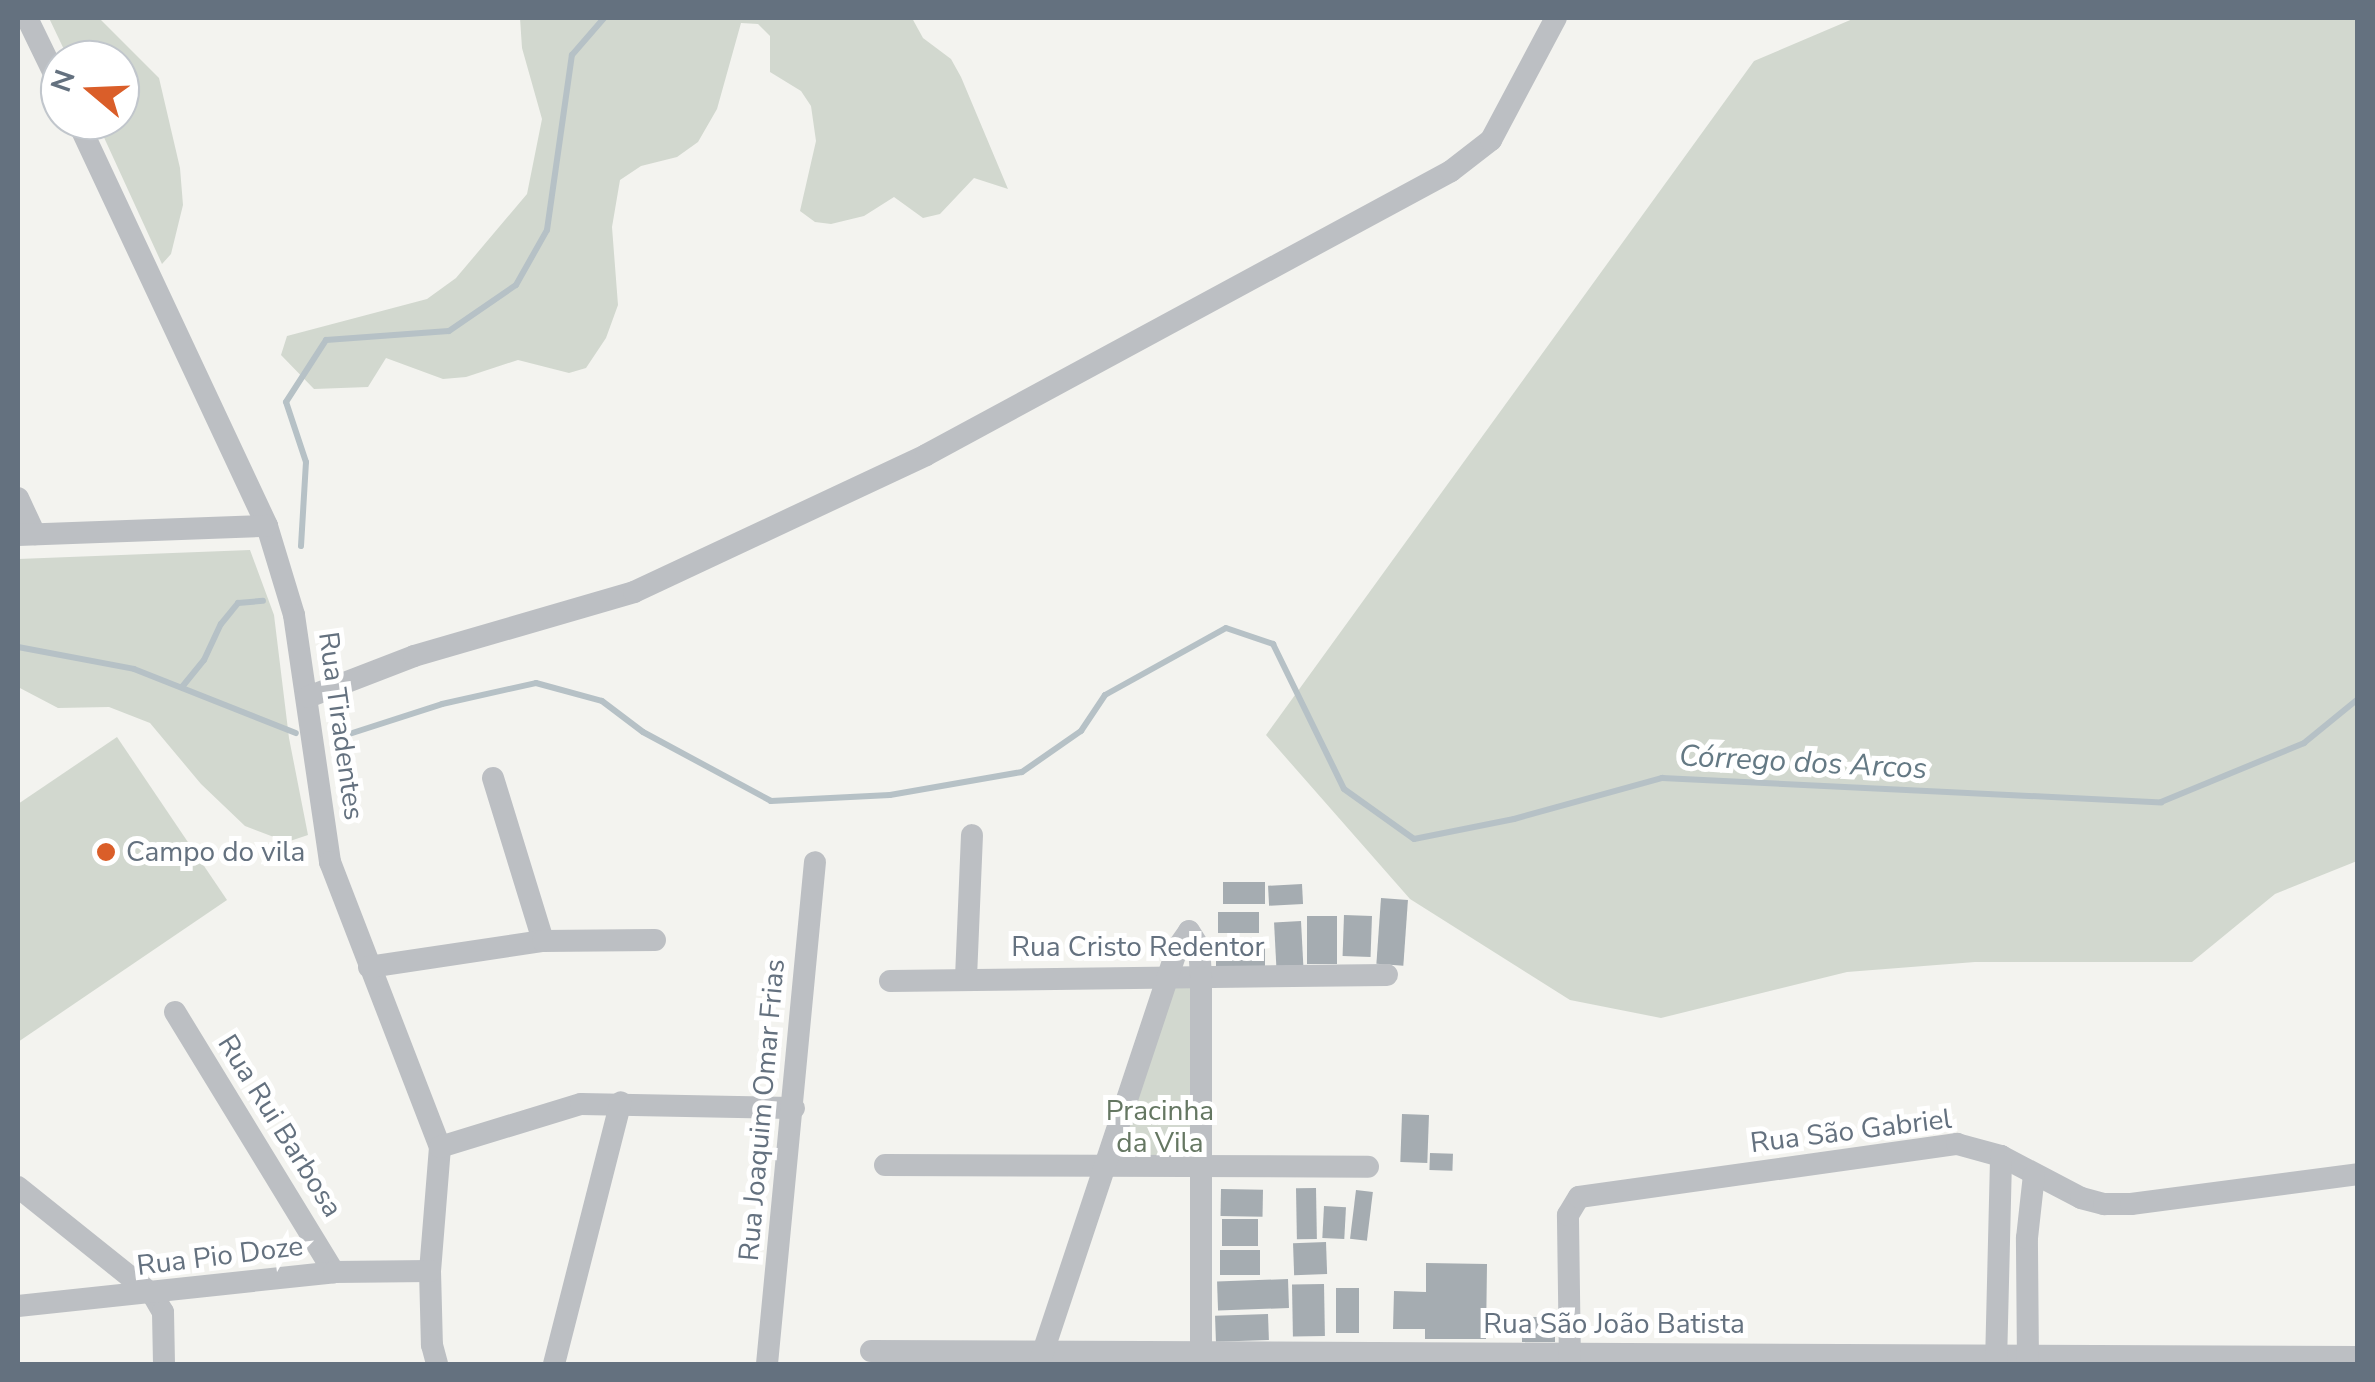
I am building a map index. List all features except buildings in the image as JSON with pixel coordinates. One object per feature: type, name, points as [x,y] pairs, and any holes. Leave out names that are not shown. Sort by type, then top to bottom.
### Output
[{"type":"street","points":[[26,18],[40,46]]},
{"type":"street","points":[[308,698],[414,656],[634,592],[926,456],[1451,171],[1491,140],[1556,18]]},
{"type":"street","name":"Rua Tiradentes","points":[[86,140],[267,526],[294,615],[330,862],[440,1147],[430,1271],[432,1345],[437,1364]]},
{"type":"street","points":[[18,498],[26,535],[267,526]]},
{"type":"street","points":[[493,778],[544,941]]},
{"type":"street","points":[[966,978],[972,834]]},
{"type":"street","name":"Rua Joaquim Omar Frias","points":[[768,1364],[815,862]]},
{"type":"street","points":[[1041,1359],[1182,936],[1189,930],[1200,947],[1201,978],[1202,1360]]},
{"type":"street","points":[[368,967],[544,941],[655,940]]},
{"type":"street","name":"Rua Cristo Redentor","points":[[890,981],[1387,974]]},
{"type":"street","name":"Rua Rui Barbosa","points":[[175,1012],[334,1272]]},
{"type":"street","points":[[554,1364],[622,1102]]},
{"type":"street","points":[[440,1147],[580,1104],[794,1108]]},
{"type":"street","name":"Rua São Gabriel","points":[[1570,1359],[1568,1215],[1579,1197],[1958,1144],[2001,1156],[2081,1198],[2130,1204],[2358,1174]]},
{"type":"street","points":[[1996,1359],[2001,1156]]},
{"type":"street","points":[[885,1165],[1106,1169],[1200,1165],[1368,1167]]},
{"type":"street","points":[[2028,1359],[2027,1238],[2034,1174]]},
{"type":"street","points":[[18,1187],[152,1295],[164,1312],[164,1364]]},
{"type":"street","name":"Rua Pio Doze","points":[[18,1306],[152,1295],[334,1272],[430,1271]]},
{"type":"street","name":"Rua São João Batista","points":[[872,1351],[1041,1359],[1202,1360],[2358,1357]]},
{"type":"green space","points":[[49,18],[99,18],[121,40],[59,40]]},
{"type":"green space","points":[[520,18],[912,18],[923,38],[951,59],[1008,189],[974,178],[940,214],[923,218],[894,197],[864,216],[831,224],[815,222],[800,211],[816,141],[811,106],[801,91],[770,72],[770,36],[758,24],[741,23],[717,109],[698,142],[677,157],[641,166],[620,180],[612,227],[618,305],[606,338],[586,368],[569,373],[518,360],[466,377],[443,379],[386,358],[368,387],[314,389],[281,355],[287,336],[427,299],[456,278],[527,194],[542,119],[522,48]]},
{"type":"green space","points":[[1855,18],[2357,18],[2357,861],[2275,894],[2192,962],[1975,962],[1847,972],[1661,1018],[1570,1000],[1410,899],[1266,735],[1754,61]]},
{"type":"green space","points":[[140,59],[159,78],[180,168],[183,205],[171,254],[162,264],[105,140],[140,140]]},
{"type":"green space","points":[[250,550],[274,615],[289,738],[308,835],[287,842],[245,826],[201,784],[150,723],[109,707],[58,708],[18,687],[18,559]]},
{"type":"green space","name":"Campo do vila","points":[[117,737],[227,900],[18,1042],[18,804]]},
{"type":"green space","name":"Pracinha da Vila","points":[[1173,984],[1194,987],[1192,1158],[1118,1157]]},
{"type":"waterway","points":[[301,546],[306,462],[286,402],[326,340],[449,331],[516,285],[547,230],[572,55],[604,18]]},
{"type":"waterway","points":[[182,687],[204,660],[221,624],[238,603],[263,601]]},
{"type":"waterway","name":"Córrego dos Arcos","points":[[343,736],[442,704],[536,683],[602,701],[643,732],[771,801],[890,795],[1022,772],[1081,731],[1105,695],[1226,628],[1273,644],[1344,789],[1414,839],[1514,819],[1662,778],[2161,802],[2304,743],[2358,699]]},
{"type":"waterway","name":"Córrego dos Arcos","points":[[18,647],[134,669],[296,733]]},
{"type":"place","name":"Campo do vila","points":[[106,852]]}]
